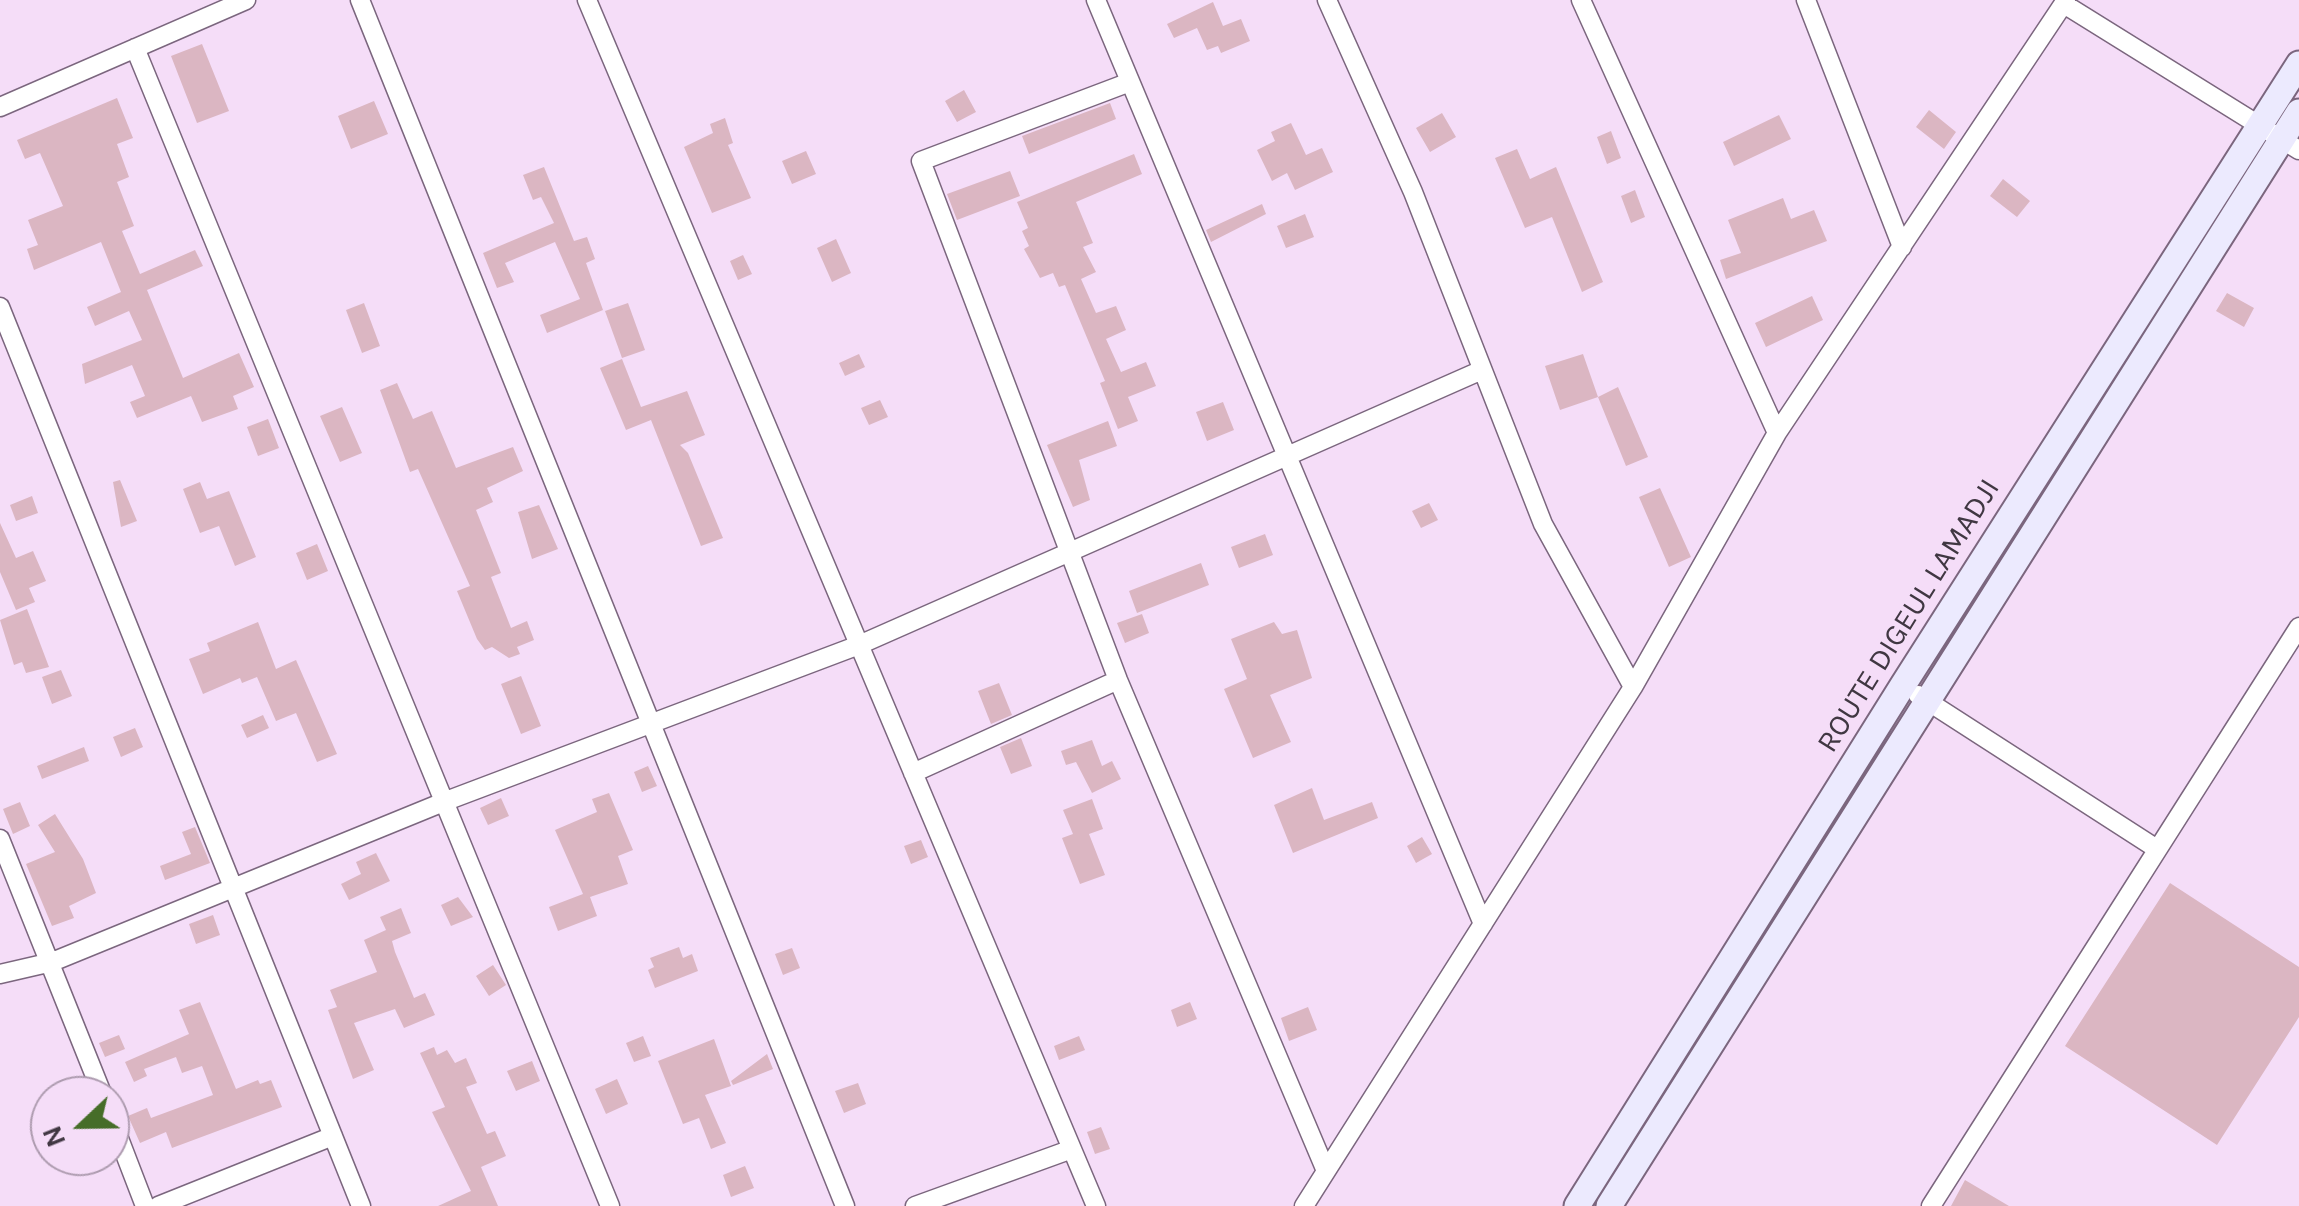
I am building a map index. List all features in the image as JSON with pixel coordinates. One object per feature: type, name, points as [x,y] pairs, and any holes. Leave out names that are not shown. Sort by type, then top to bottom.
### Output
[{"type":"main road","name":"ROUTE DIGEUL LAMADJI","points":[[1609,1206],[2281,138],[2299,64]]},
{"type":"main road","name":"ROUTE DIGEUL LAMADJI","points":[[1577,1206],[1902,685],[2299,112]]},
{"type":"street","points":[[0,106],[246,0]]},
{"type":"street","points":[[360,0],[844,1206]]},
{"type":"street","points":[[587,0],[1096,1206]]},
{"type":"street","points":[[1096,0],[1483,924]]},
{"type":"street","points":[[1327,0],[1413,192],[1543,524],[1633,687]]},
{"type":"street","points":[[1581,0],[1778,433]]},
{"type":"street","points":[[1806,0],[1902,247]]},
{"type":"street","points":[[1304,1206],[1633,687],[1778,433],[2065,2],[2281,138]]},
{"type":"street","points":[[134,48],[610,1206]]},
{"type":"street","points":[[1130,82],[920,161],[1118,680],[1326,1171]]},
{"type":"street","points":[[0,307],[361,1206]]},
{"type":"street","points":[[0,974],[52,962],[446,802],[652,727],[859,645],[1482,370]]},
{"type":"street","points":[[1932,1206],[2299,627]]},
{"type":"street","points":[[913,773],[1118,680]]},
{"type":"street","points":[[1902,685],[2157,849]]},
{"type":"street","points":[[0,839],[95,1076]]},
{"type":"street","points":[[158,1206],[332,1136]]},
{"type":"street","points":[[914,1206],[1072,1149]]},
{"type":"street","points":[[130,1167],[145,1206]]},
{"type":"building","points":[[1213,2],[1223,26],[1241,19],[1250,41],[1221,53],[1218,46],[1207,50],[1197,28],[1174,38],[1167,24]]},
{"type":"building","points":[[202,44],[229,111],[197,123],[171,56]]},
{"type":"building","points":[[964,90],[976,112],[957,122],[945,101]]},
{"type":"building","points":[[117,98],[133,138],[117,144],[129,177],[117,182],[134,226],[122,231],[140,274],[195,250],[203,266],[147,290],[183,378],[239,353],[254,387],[233,396],[238,409],[202,422],[191,396],[137,418],[130,402],[145,396],[132,365],[85,384],[82,364],[142,340],[129,311],[95,326],[87,307],[121,292],[101,242],[34,270],[27,249],[38,245],[28,220],[63,206],[40,153],[25,159],[17,140]]},
{"type":"building","points":[[374,101],[388,134],[351,149],[338,116]]},
{"type":"building","points":[[1110,103],[1116,119],[1029,154],[1022,136]]},
{"type":"building","points":[[1929,110],[1956,132],[1944,149],[1916,127]]},
{"type":"building","points":[[1442,113],[1456,137],[1430,152],[1416,128]]},
{"type":"building","points":[[1779,115],[1791,139],[1734,166],[1723,142]]},
{"type":"building","points":[[725,118],[733,143],[728,145],[751,198],[712,213],[684,147],[713,133],[710,124]]},
{"type":"building","points":[[1291,123],[1306,155],[1322,148],[1333,172],[1295,190],[1287,173],[1272,181],[1257,150],[1275,141],[1271,132]]},
{"type":"building","points":[[1611,131],[1621,158],[1607,164],[1597,137]]},
{"type":"building","points":[[1517,149],[1530,179],[1556,167],[1603,282],[1582,292],[1552,217],[1525,228],[1495,158]]},
{"type":"building","points":[[806,151],[816,174],[792,184],[782,161]]},
{"type":"building","points":[[1134,154],[1142,174],[1076,202],[1093,243],[1083,247],[1096,272],[1081,279],[1096,313],[1116,306],[1126,330],[1106,339],[1121,372],[1146,362],[1156,386],[1128,397],[1138,421],[1118,429],[1100,383],[1105,381],[1065,285],[1059,287],[1053,273],[1040,278],[1024,249],[1029,246],[1022,231],[1028,228],[1017,202]]},
{"type":"building","points":[[544,167],[574,241],[587,237],[595,259],[586,263],[603,310],[547,333],[540,315],[580,299],[555,242],[505,263],[514,282],[497,288],[483,253],[554,223],[541,197],[533,200],[523,175]]},
{"type":"building","points":[[1010,171],[1020,196],[957,220],[947,194]]},
{"type":"building","points":[[2003,179],[2030,201],[2017,217],[1990,196]]},
{"type":"building","points":[[1635,190],[1645,217],[1631,223],[1621,196]]},
{"type":"building","points":[[1783,198],[1791,219],[1814,210],[1827,241],[1726,279],[1720,260],[1741,253],[1728,220]]},
{"type":"building","points":[[1262,204],[1266,214],[1211,242],[1206,230]]},
{"type":"building","points":[[1305,214],[1314,237],[1286,248],[1277,226]]},
{"type":"building","points":[[836,239],[851,273],[832,282],[817,248]]},
{"type":"building","points":[[743,255],[752,274],[738,280],[730,261]]},
{"type":"building","points":[[2227,293],[2254,308],[2244,327],[2216,311]]},
{"type":"building","points":[[1812,296],[1823,320],[1766,347],[1755,323]]},
{"type":"building","points":[[364,303],[380,346],[362,353],[346,310]]},
{"type":"building","points":[[628,303],[645,350],[622,358],[605,311]]},
{"type":"building","points":[[859,354],[865,367],[845,376],[839,363]]},
{"type":"building","points":[[1583,354],[1598,397],[1560,410],[1545,366]]},
{"type":"building","points":[[622,359],[641,407],[687,391],[705,435],[680,445],[688,453],[723,538],[701,546],[651,420],[626,430],[600,368]]},
{"type":"building","points":[[397,383],[413,419],[432,411],[456,468],[513,447],[523,471],[487,488],[493,502],[476,510],[501,573],[491,577],[511,628],[527,621],[534,640],[517,647],[520,654],[509,658],[492,647],[485,650],[477,639],[457,591],[470,586],[418,469],[410,472],[380,390]]},
{"type":"building","points":[[1618,387],[1648,457],[1626,466],[1598,397]]},
{"type":"building","points":[[880,400],[888,417],[869,425],[861,408]]},
{"type":"building","points":[[1223,402],[1234,430],[1207,441],[1196,412]]},
{"type":"building","points":[[342,407],[362,453],[340,462],[320,416]]},
{"type":"building","points":[[268,419],[279,448],[258,456],[247,427]]},
{"type":"building","points":[[1108,421],[1117,446],[1079,460],[1090,500],[1073,507],[1047,445]]},
{"type":"building","points":[[120,480],[137,521],[121,527],[113,482]]},
{"type":"building","points":[[200,482],[207,499],[229,491],[256,557],[235,566],[219,526],[200,533],[183,489]]},
{"type":"building","points":[[1660,488],[1691,557],[1669,567],[1639,497]]},
{"type":"building","points":[[32,496],[38,513],[16,521],[10,505]]},
{"type":"building","points":[[1429,503],[1438,520],[1421,528],[1412,511]]},
{"type":"building","points":[[539,505],[558,549],[532,559],[518,512]]},
{"type":"building","points":[[0,523],[16,558],[33,551],[46,581],[29,588],[35,602],[16,610],[0,572]]},
{"type":"building","points":[[1265,534],[1273,555],[1239,568],[1231,547]]},
{"type":"building","points":[[317,544],[328,571],[307,580],[296,553]]},
{"type":"building","points":[[1201,563],[1209,585],[1137,613],[1129,591]]},
{"type":"building","points":[[27,609],[49,667],[26,673],[22,662],[14,665],[0,620]]},
{"type":"building","points":[[1142,614],[1149,633],[1125,643],[1117,623]]},
{"type":"building","points":[[258,622],[276,669],[296,660],[337,754],[317,762],[296,713],[276,721],[257,677],[242,683],[240,678],[203,694],[189,659],[210,651],[207,643]]},
{"type":"building","points":[[1274,622],[1282,634],[1297,630],[1312,678],[1270,695],[1291,742],[1253,758],[1224,689],[1247,679],[1231,639]]},
{"type":"building","points":[[61,670],[72,696],[52,704],[42,677]]},
{"type":"building","points":[[521,676],[541,726],[521,734],[501,684]]},
{"type":"building","points":[[999,683],[1012,715],[991,724],[978,691]]},
{"type":"building","points":[[263,715],[269,728],[247,738],[241,725]]},
{"type":"building","points":[[135,728],[143,747],[121,757],[113,737]]},
{"type":"building","points":[[1021,738],[1032,766],[1011,774],[1000,747]]},
{"type":"building","points":[[1092,740],[1102,766],[1112,761],[1121,779],[1092,793],[1076,762],[1066,765],[1061,751]]},
{"type":"building","points":[[84,747],[89,761],[42,779],[37,766]]},
{"type":"building","points":[[648,766],[657,786],[642,792],[634,772]]},
{"type":"building","points":[[1312,788],[1324,820],[1372,802],[1378,818],[1293,853],[1274,805]]},
{"type":"building","points":[[609,793],[633,850],[618,856],[628,884],[590,897],[597,916],[558,931],[549,907],[583,894],[555,830],[597,812],[592,799]]},
{"type":"building","points":[[501,798],[509,816],[488,825],[480,808]]},
{"type":"building","points":[[1092,799],[1103,829],[1089,834],[1105,875],[1080,884],[1062,838],[1073,834],[1063,810]]},
{"type":"building","points":[[20,802],[30,826],[13,834],[3,809]]},
{"type":"building","points":[[55,814],[83,859],[96,893],[69,906],[74,918],[52,926],[26,864],[55,852],[38,825]]},
{"type":"building","points":[[195,827],[210,863],[165,880],[160,866],[191,854],[182,832]]},
{"type":"building","points":[[1422,837],[1432,854],[1416,863],[1407,846]]},
{"type":"building","points":[[921,840],[928,857],[911,864],[904,846]]},
{"type":"building","points":[[376,853],[390,881],[349,900],[341,884],[361,874],[356,862]]},
{"type":"building","points":[[2170,883],[2299,967],[2299,1017],[2217,1145],[2065,1046]]},
{"type":"building","points":[[458,897],[473,917],[451,926],[441,905]]},
{"type":"building","points":[[401,908],[411,933],[392,941],[395,952],[414,998],[425,993],[435,1015],[404,1028],[395,1009],[354,1023],[374,1070],[353,1079],[328,1010],[337,1007],[330,990],[377,972],[364,940],[386,930],[380,917]]},
{"type":"building","points":[[213,915],[220,935],[196,944],[189,924]]},
{"type":"building","points":[[679,947],[683,958],[692,954],[698,971],[655,988],[648,970],[654,967],[650,958]]},
{"type":"building","points":[[792,948],[800,968],[783,975],[775,954]]},
{"type":"building","points":[[493,965],[506,985],[489,996],[476,976]]},
{"type":"building","points":[[200,1002],[236,1089],[258,1080],[260,1084],[271,1080],[282,1107],[172,1148],[166,1132],[140,1143],[130,1115],[147,1108],[151,1118],[213,1095],[202,1066],[182,1073],[176,1057],[144,1069],[147,1076],[134,1082],[125,1062],[189,1034],[179,1010]]},
{"type":"building","points":[[1190,1002],[1197,1019],[1177,1027],[1171,1010]]},
{"type":"building","points":[[1308,1007],[1317,1030],[1289,1041],[1281,1018]]},
{"type":"building","points":[[119,1035],[125,1049],[105,1057],[99,1043]]},
{"type":"building","points":[[643,1036],[651,1056],[634,1062],[626,1043]]},
{"type":"building","points":[[1079,1036],[1085,1050],[1059,1060],[1054,1046]]},
{"type":"building","points":[[714,1039],[731,1086],[705,1095],[726,1143],[711,1149],[699,1118],[683,1124],[658,1061]]},
{"type":"building","points":[[434,1047],[437,1055],[447,1050],[455,1063],[466,1058],[477,1083],[466,1087],[487,1134],[495,1131],[506,1156],[481,1167],[498,1206],[438,1206],[471,1191],[432,1112],[445,1107],[420,1053]]},
{"type":"building","points":[[767,1054],[773,1069],[733,1085],[731,1081]]},
{"type":"building","points":[[532,1061],[540,1081],[516,1091],[507,1071]]},
{"type":"building","points":[[617,1079],[628,1104],[606,1114],[595,1089]]},
{"type":"building","points":[[858,1083],[866,1104],[844,1113],[835,1091]]},
{"type":"building","points":[[1101,1127],[1110,1149],[1095,1154],[1087,1132]]},
{"type":"building","points":[[745,1166],[754,1188],[731,1197],[723,1175]]},
{"type":"building","points":[[1965,1180],[2009,1206],[1951,1206]]}]
